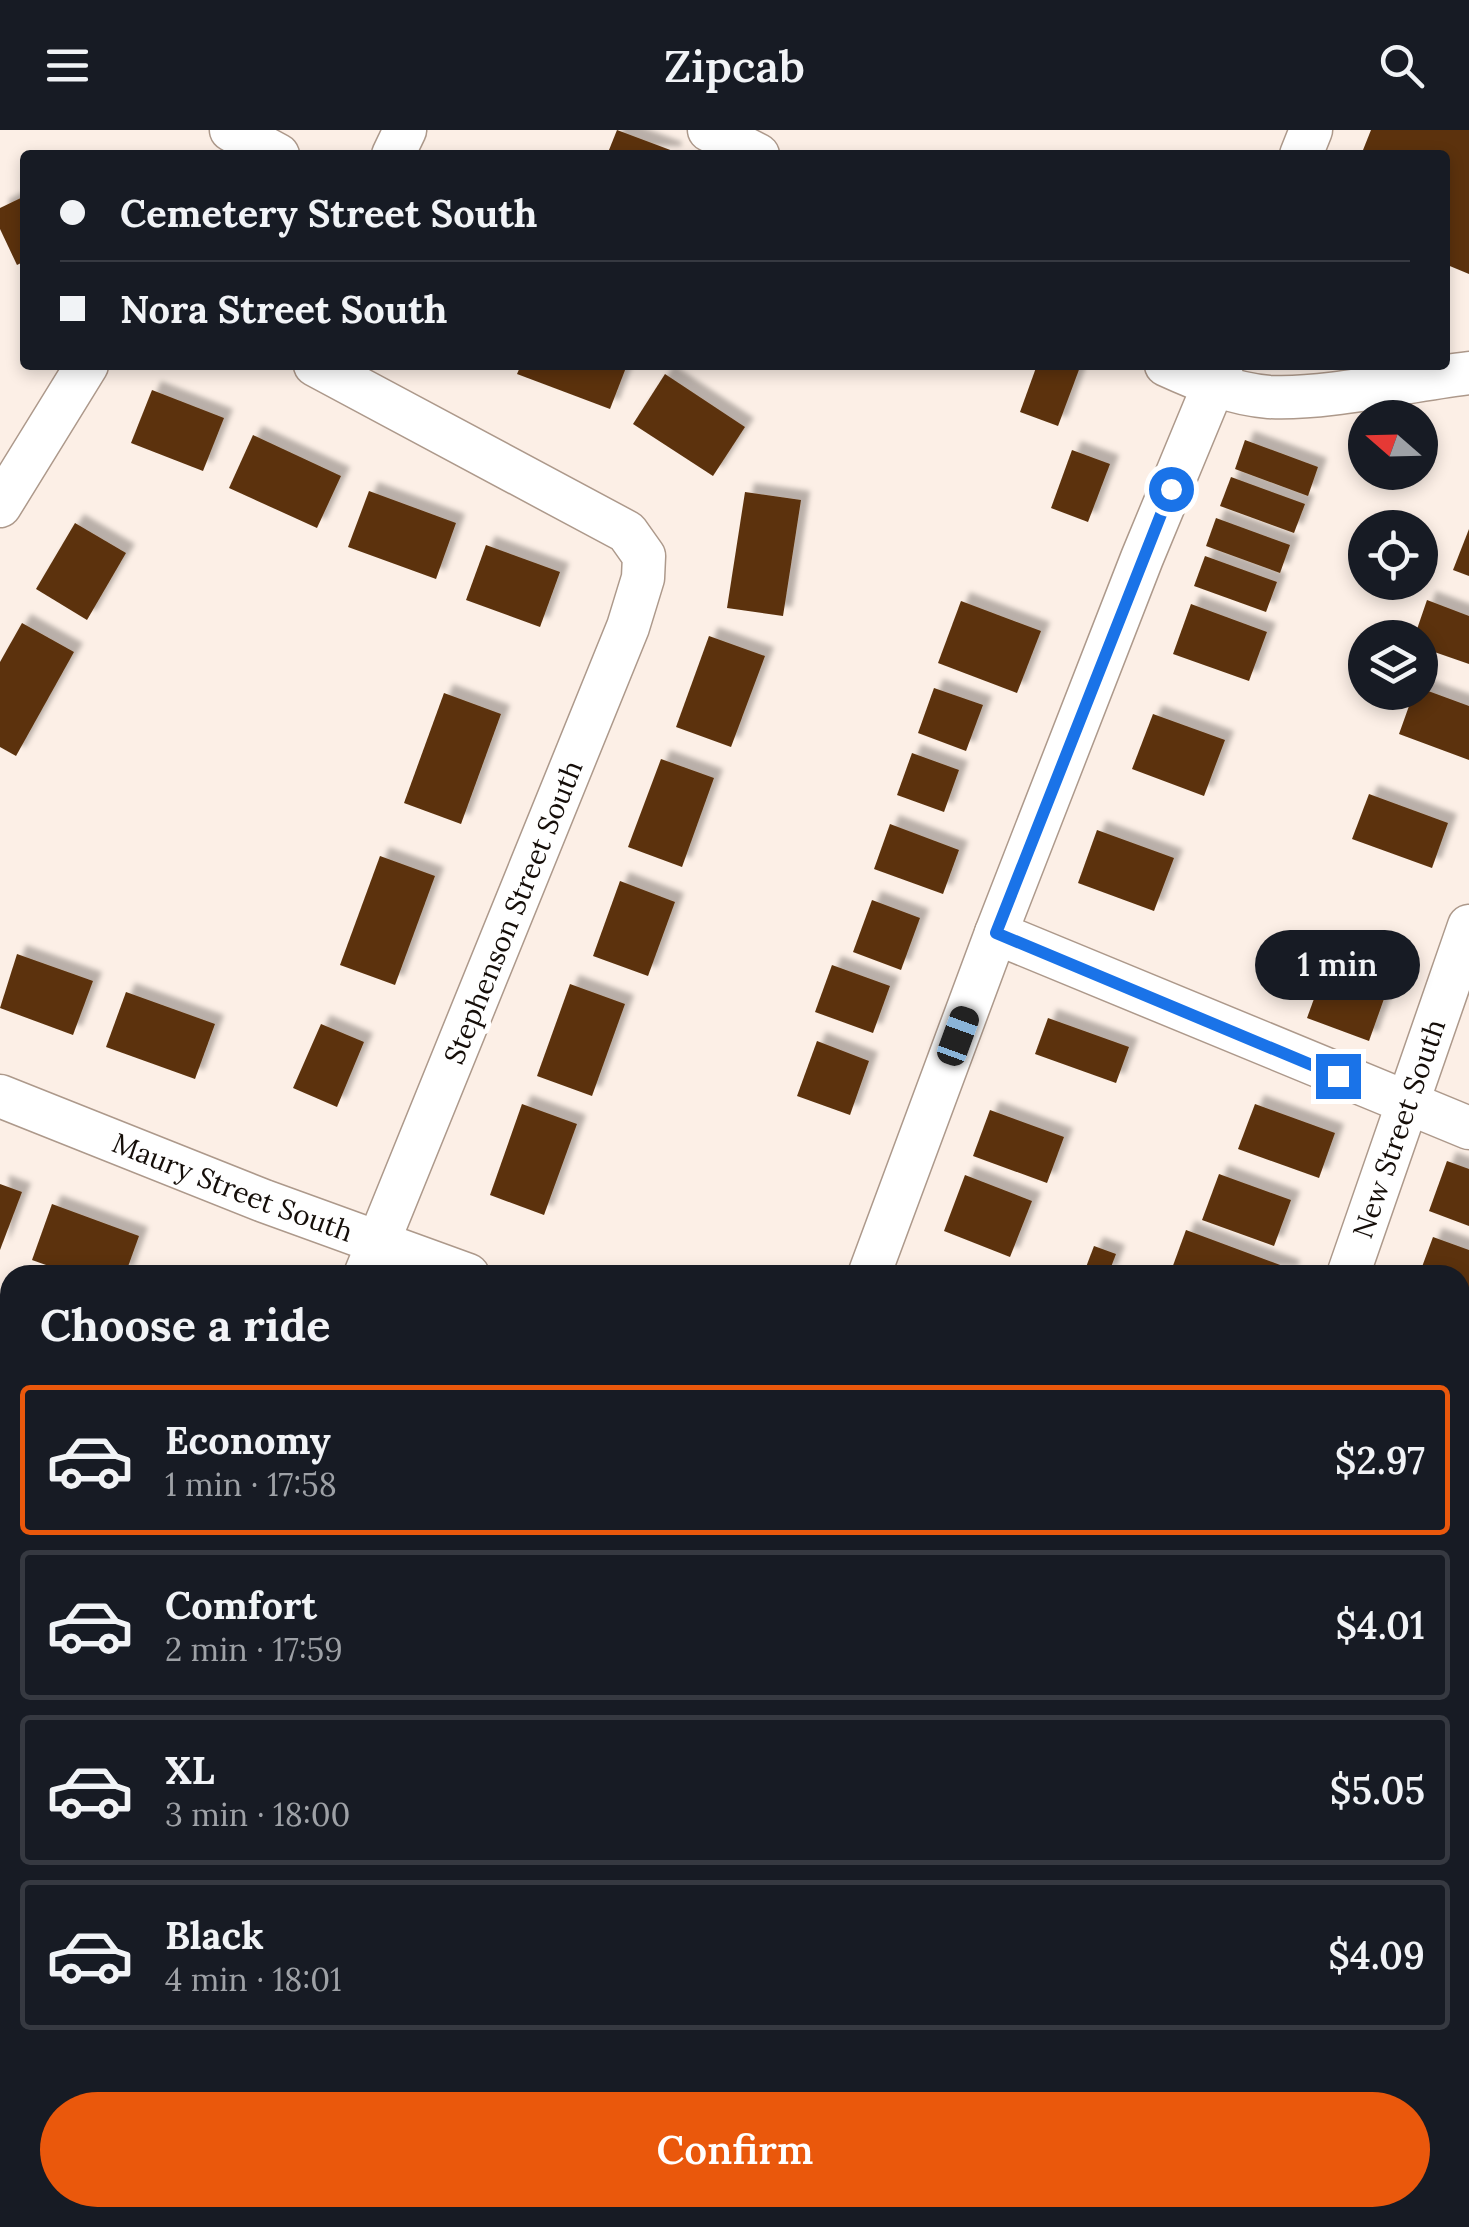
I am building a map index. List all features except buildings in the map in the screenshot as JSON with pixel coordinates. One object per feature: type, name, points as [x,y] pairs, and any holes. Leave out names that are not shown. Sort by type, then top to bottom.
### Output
[{"type":"street","points":[[231,130],[269,150]]},
{"type":"street","points":[[709,130],[748,150]]},
{"type":"street","points":[[0,506],[84,370]]},
{"type":"street","name":"Stephenson Street South","points":[[324,370],[584,507],[627,532],[644,556],[643,578],[628,627],[372,1258]]},
{"type":"street","points":[[1190,370],[1218,376],[1268,396],[1303,396],[1469,373]]},
{"type":"street","points":[[872,1265],[1142,558],[1218,376]]},
{"type":"street","name":"New Street South","points":[[1352,1265],[1469,926]]},
{"type":"street","points":[[996,933],[1469,1128]]},
{"type":"street","name":"Maury Street South","points":[[0,1096],[264,1201],[372,1258],[412,1265]]},
{"type":"route","points":[[1171,489],[996,933],[1338,1076]]}]
